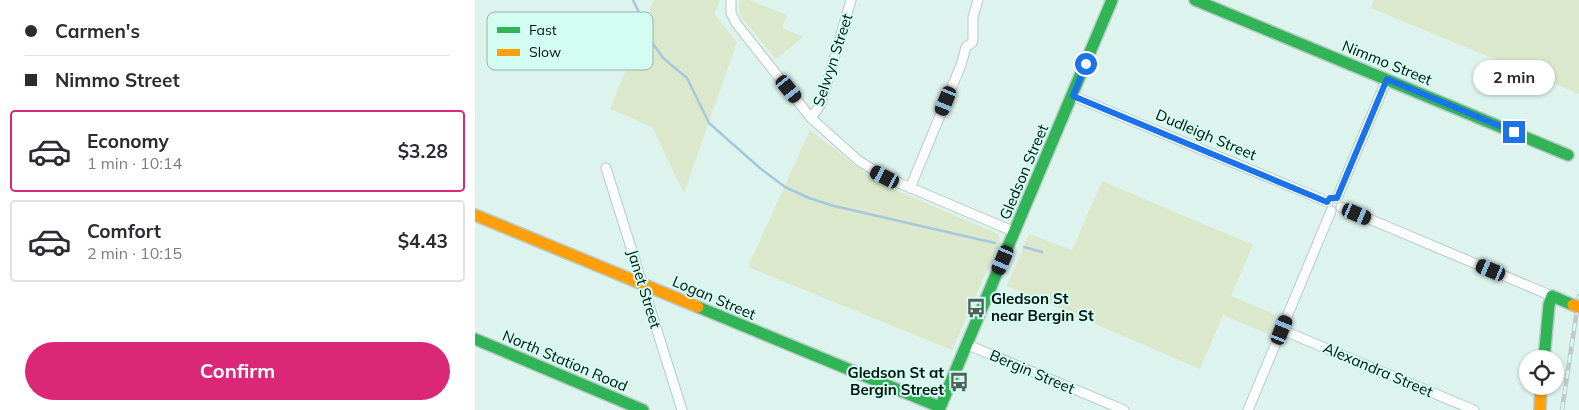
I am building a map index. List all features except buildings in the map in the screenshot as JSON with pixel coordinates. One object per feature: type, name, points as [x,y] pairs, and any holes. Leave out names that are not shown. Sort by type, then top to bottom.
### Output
[{"type":"street","points":[[731,0],[731,13],[736,23],[811,118],[873,171],[1015,232]]},
{"type":"street","name":"Selwyn Street","points":[[811,118],[821,104],[851,0]]},
{"type":"street","points":[[910,188],[965,51],[973,39],[973,17],[977,0]]},
{"type":"street","name":"Gledson Street","points":[[940,409],[1112,0]]},
{"type":"street","name":"Nimmo Street","points":[[1195,0],[1568,155]]},
{"type":"street","points":[[1337,198],[1387,79]]},
{"type":"street","name":"Dudleigh Street","points":[[1073,96],[1327,202]]},
{"type":"street","name":"Janet Street","points":[[606,168],[682,410]]},
{"type":"street","points":[[1331,211],[1327,202],[1330,198],[1337,198],[1341,202],[1341,207]]},
{"type":"street","points":[[1331,211],[1337,211],[1341,207]]},
{"type":"street","points":[[1341,207],[1576,306]]},
{"type":"street","points":[[1248,410],[1331,211]]},
{"type":"street","name":"Logan Street","points":[[475,215],[940,409]]},
{"type":"street","points":[[1545,350],[1549,305],[1552,296]]},
{"type":"street","name":"Alexandra Street","points":[[1282,330],[1474,410]]},
{"type":"street","name":"North Station Road","points":[[475,340],[643,410]]},
{"type":"street","name":"Bergin Street","points":[[968,345],[1124,410]]},
{"type":"street","points":[[1539,410],[1540,395]]},
{"type":"green space","points":[[654,0],[720,0],[714,14],[737,42],[684,193],[652,127],[610,109],[626,70],[653,70],[653,12],[649,12]]},
{"type":"green space","points":[[740,0],[749,0],[787,15],[782,28],[803,37],[776,59],[742,18],[739,9]]},
{"type":"green space","points":[[1374,0],[1579,0],[1579,94],[1371,8]]},
{"type":"green space","points":[[810,130],[875,181],[998,234],[1000,241],[952,350],[748,267]]},
{"type":"green space","points":[[1102,181],[1253,245],[1231,296],[1276,315],[1268,334],[1223,315],[1200,369],[1007,286],[1029,234],[1072,250]]},
{"type":"waterway","points":[[633,0],[639,12]]},
{"type":"waterway","points":[[653,44],[663,58],[687,78],[709,123],[761,169],[785,187],[809,198],[834,206],[995,243]]},
{"type":"waterway","points":[[1024,247],[1042,252]]},
{"type":"railway","points":[[1562,410],[1579,296]]},
{"type":"traffic: fast","points":[[939,410],[1112,0]]},
{"type":"traffic: fast","points":[[1195,0],[1568,155]]},
{"type":"traffic: fast","points":[[1545,350],[1549,305],[1552,296],[1573,305]]},
{"type":"traffic: fast","points":[[698,307],[940,407]]},
{"type":"traffic: fast","points":[[475,339],[643,410]]},
{"type":"traffic: slow","points":[[475,215],[698,307]]},
{"type":"traffic: slow","points":[[1573,305],[1579,307]]},
{"type":"traffic: slow","points":[[1540,410],[1541,395]]},
{"type":"place","name":"Gledson St near Bergin St","points":[[976,308]]},
{"type":"place","name":"Gledson St at Bergin Street","points":[[959,382]]},
{"type":"route","points":[[1086,64],[1073,96],[1327,202],[1330,198],[1337,198],[1387,79],[1514,132]]}]
